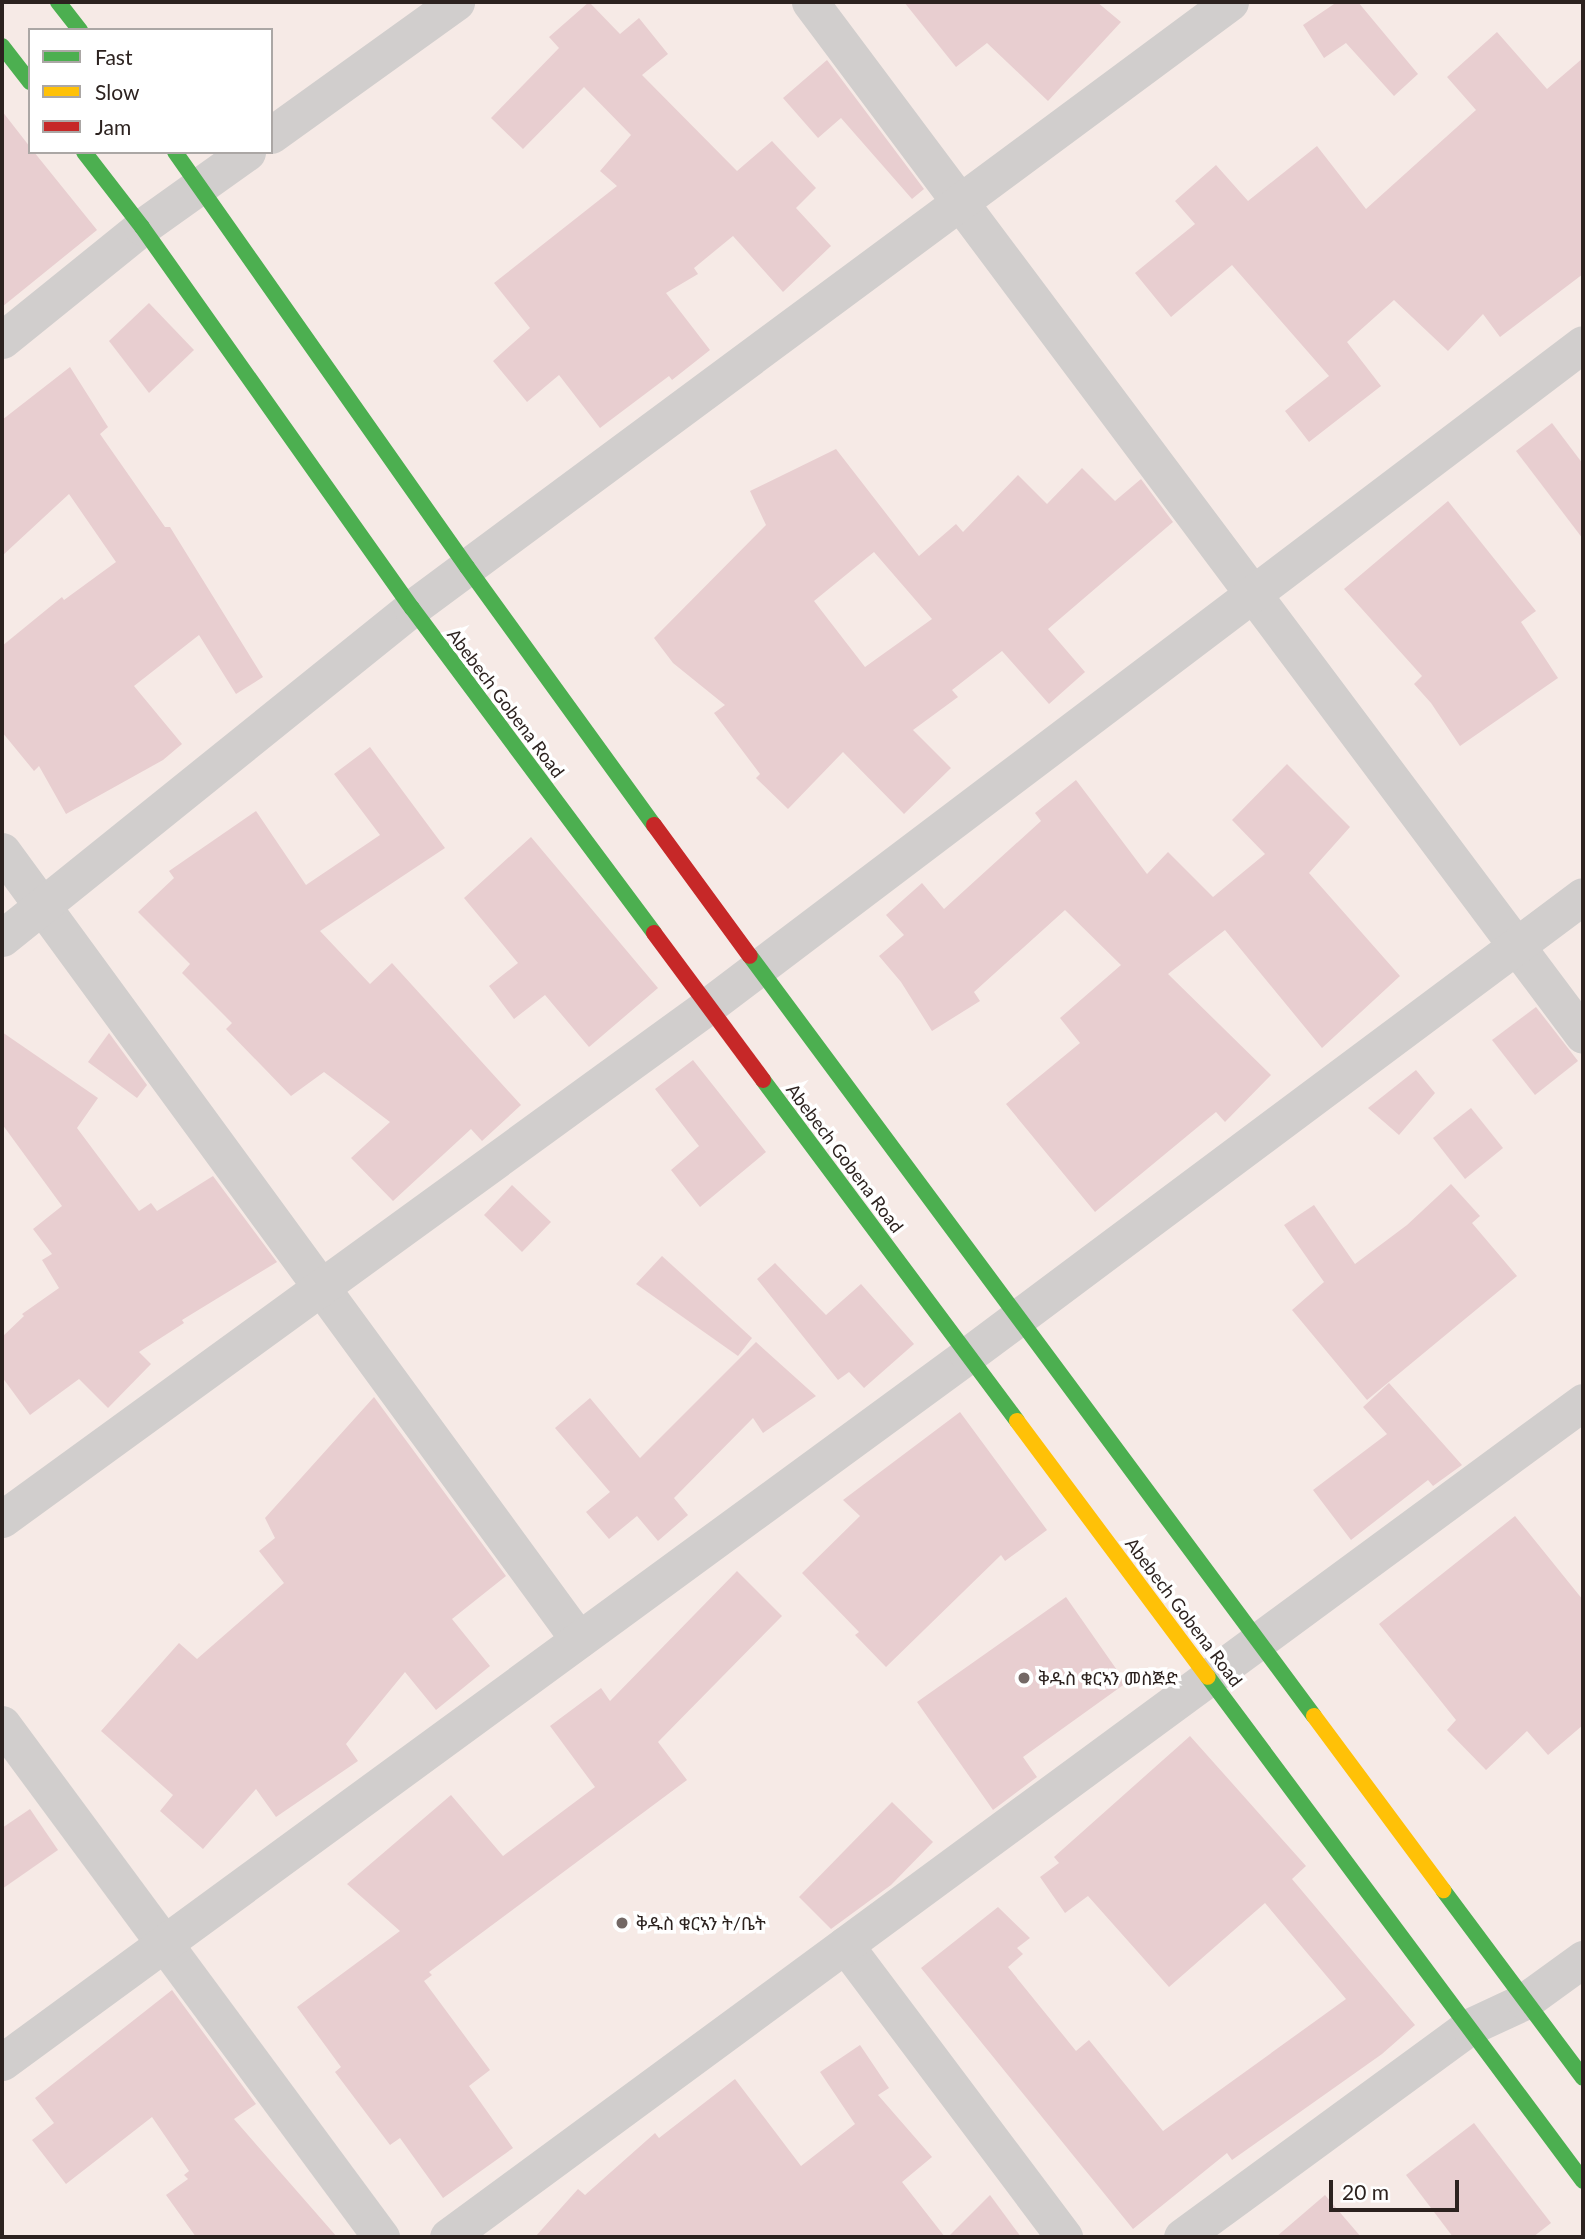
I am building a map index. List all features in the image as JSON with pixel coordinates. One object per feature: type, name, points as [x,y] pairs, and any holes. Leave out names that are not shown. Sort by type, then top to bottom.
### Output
[{"type":"street","points":[[58,2],[78,28]]},
{"type":"street","points":[[273,134],[456,2]]},
{"type":"street","points":[[810,2],[1583,1035]]},
{"type":"street","points":[[2,937],[43,908],[412,608],[1230,2]]},
{"type":"street","points":[[2,46],[28,79]]},
{"type":"street","name":"Abebech Gobena Road","points":[[86,154],[142,227],[412,608],[1583,2181]]},
{"type":"street","points":[[176,154],[467,567],[758,968],[1583,2078]]},
{"type":"street","points":[[2,340],[142,227],[244,154]]},
{"type":"street","points":[[2,1519],[708,1006],[1583,344]]},
{"type":"street","points":[[2,852],[579,1640]]},
{"type":"street","points":[[2,2063],[968,1355],[1583,897]]},
{"type":"street","points":[[448,2237],[1583,1402]]},
{"type":"street","points":[[2,1724],[382,2237]]},
{"type":"street","points":[[845,1945],[1064,2237]]},
{"type":"street","points":[[1182,2237],[1469,2027],[1525,2001],[1583,1959]]},
{"type":"building","points":[[589,2],[620,34],[639,18],[668,54],[642,75],[737,171],[772,141],[816,188],[796,208],[831,246],[783,292],[733,236],[694,268],[698,274],[666,293],[710,350],[672,380],[669,376],[600,428],[559,375],[527,402],[493,361],[530,328],[494,283],[617,186],[600,171],[631,135],[584,87],[523,149],[491,118],[559,48],[549,37]]},
{"type":"building","points":[[904,2],[1097,2],[1121,22],[1048,101],[987,43],[956,67]]},
{"type":"building","points":[[1337,2],[1358,2],[1418,74],[1394,96],[1346,43],[1324,58],[1303,25]]},
{"type":"building","points":[[1497,32],[1547,89],[1583,58],[1583,274],[1500,337],[1483,314],[1448,351],[1394,300],[1347,342],[1381,386],[1309,442],[1285,411],[1329,376],[1232,265],[1171,317],[1135,273],[1195,224],[1175,201],[1216,165],[1248,201],[1317,146],[1366,209],[1476,110],[1447,77]]},
{"type":"building","points":[[827,60],[924,189],[912,199],[841,118],[818,138],[783,98]]},
{"type":"building","points":[[2,111],[28,144],[28,154],[36,154],[97,230],[2,307]]},
{"type":"building","points":[[149,303],[194,350],[149,393],[109,341]]},
{"type":"building","points":[[70,367],[108,427],[100,434],[165,527],[170,527],[263,677],[236,694],[199,635],[134,686],[182,744],[163,760],[66,814],[39,766],[34,771],[2,732],[2,646],[62,597],[64,600],[116,562],[69,494],[2,556],[2,420]]},
{"type":"building","points":[[1552,423],[1583,464],[1583,539],[1516,451]]},
{"type":"building","points":[[836,449],[919,556],[956,524],[963,532],[1018,475],[1047,504],[1082,468],[1115,501],[1141,479],[1173,522],[1048,629],[1085,672],[1049,704],[1002,651],[952,690],[958,697],[913,730],[951,768],[904,814],[843,752],[788,809],[756,778],[760,774],[714,713],[725,705],[673,663],[654,638],[766,525],[750,491]],"holes":[[[874,552],[932,619],[865,667],[814,601]]]},
{"type":"building","points":[[1448,501],[1536,611],[1521,622],[1558,678],[1460,746],[1431,703],[1414,684],[1422,676],[1344,589]]},
{"type":"building","points":[[370,747],[445,848],[320,931],[370,984],[392,963],[521,1105],[482,1141],[471,1129],[393,1201],[351,1158],[390,1122],[324,1072],[291,1096],[226,1029],[232,1023],[182,973],[190,964],[138,912],[174,878],[169,871],[256,811],[306,885],[380,835],[334,774]]},
{"type":"building","points":[[1287,764],[1350,827],[1309,873],[1400,976],[1322,1048],[1225,930],[1168,974],[1271,1075],[1225,1122],[1216,1112],[1095,1212],[1006,1104],[1080,1043],[1060,1018],[1121,965],[1065,910],[974,992],[980,1001],[932,1031],[901,982],[879,956],[904,935],[886,915],[922,883],[944,909],[1041,821],[1035,813],[1076,780],[1147,874],[1168,852],[1213,897],[1265,854],[1232,820]]},
{"type":"building","points":[[531,837],[658,988],[589,1047],[545,995],[514,1019],[489,986],[518,963],[464,898]]},
{"type":"building","points":[[1536,1007],[1578,1061],[1535,1095],[1492,1040]]},
{"type":"building","points":[[2,1032],[98,1098],[77,1128],[139,1211],[151,1203],[157,1211],[213,1176],[277,1262],[182,1320],[184,1323],[139,1352],[151,1364],[108,1408],[79,1379],[30,1415],[2,1377],[2,1337],[24,1316],[22,1314],[59,1288],[42,1260],[52,1254],[33,1229],[62,1206],[2,1124]]},
{"type":"building","points":[[109,1033],[147,1085],[137,1098],[88,1062]]},
{"type":"building","points":[[693,1060],[766,1152],[700,1207],[671,1170],[699,1146],[655,1089]]},
{"type":"building","points":[[1416,1070],[1435,1093],[1399,1135],[1368,1108]]},
{"type":"building","points":[[1471,1108],[1503,1148],[1465,1179],[1433,1138]]},
{"type":"building","points":[[1451,1184],[1480,1216],[1472,1223],[1517,1276],[1367,1400],[1292,1310],[1324,1282],[1284,1225],[1314,1205],[1355,1264],[1407,1225]]},
{"type":"building","points":[[512,1185],[551,1222],[522,1252],[484,1215]]},
{"type":"building","points":[[662,1256],[752,1338],[738,1356],[636,1284]]},
{"type":"building","points":[[775,1263],[826,1315],[861,1284],[914,1344],[864,1388],[849,1372],[838,1380],[757,1279]]},
{"type":"building","points":[[756,1342],[816,1396],[763,1433],[753,1418],[674,1498],[688,1515],[658,1541],[637,1516],[609,1539],[586,1512],[610,1492],[555,1428],[590,1398],[640,1458]]},
{"type":"building","points":[[1389,1383],[1462,1465],[1433,1486],[1428,1480],[1351,1540],[1313,1490],[1387,1434],[1363,1407]]},
{"type":"building","points":[[374,1397],[506,1576],[452,1619],[490,1666],[436,1710],[405,1672],[346,1744],[358,1761],[276,1817],[256,1789],[203,1849],[160,1811],[173,1795],[101,1731],[179,1643],[197,1659],[284,1583],[259,1551],[275,1538],[265,1518]]},
{"type":"building","points":[[960,1412],[1047,1530],[1005,1561],[1001,1555],[886,1667],[855,1635],[859,1632],[802,1573],[860,1516],[843,1500]]},
{"type":"building","points":[[1515,1516],[1583,1600],[1583,1725],[1548,1755],[1527,1731],[1486,1770],[1447,1730],[1456,1720],[1379,1624]]},
{"type":"building","points":[[737,1571],[782,1616],[658,1742],[687,1780],[429,1972],[432,1975],[424,1981],[490,2070],[469,2086],[513,2148],[443,2198],[400,2138],[390,2145],[335,2072],[341,2067],[297,2007],[400,1931],[347,1884],[451,1795],[503,1856],[595,1787],[550,1726],[601,1688],[610,1701]]},
{"type":"building","points":[[1066,1597],[1126,1683],[1023,1757],[1037,1777],[993,1810],[917,1702]]},
{"type":"building","points":[[1190,1736],[1306,1866],[1292,1879],[1415,2025],[1382,2054],[1232,2160],[1227,2153],[1133,2229],[921,1968],[998,1907],[1030,1938],[1017,1948],[1023,1954],[1008,1967],[1076,2051],[1089,2040],[1163,2131],[1346,1999],[1265,1903],[1169,1987],[1088,1896],[1065,1913],[1040,1877],[1059,1863],[1054,1857]]},
{"type":"building","points":[[892,1802],[933,1842],[891,1885],[831,1929],[799,1897]]},
{"type":"building","points":[[30,1809],[58,1850],[2,1889],[2,1828]]},
{"type":"building","points":[[172,1990],[256,2104],[234,2119],[337,2237],[196,2237],[166,2195],[188,2179],[184,2175],[189,2171],[152,2117],[66,2184],[32,2140],[54,2123],[35,2098]]},
{"type":"building","points":[[860,2045],[889,2088],[878,2095],[932,2157],[902,2182],[945,2237],[535,2237],[578,2189],[585,2195],[655,2133],[659,2138],[735,2079],[801,2166],[855,2124],[820,2072]]},
{"type":"building","points":[[1474,2123],[1551,2223],[1533,2237],[1453,2237],[1406,2175]]},
{"type":"building","points":[[990,2195],[1021,2237],[948,2237]]},
{"type":"building","points":[[1325,2195],[1361,2237],[1276,2237]]},
{"type":"traffic: fast","points":[[58,2],[78,28]]},
{"type":"traffic: fast","points":[[2,46],[28,79]]},
{"type":"traffic: fast","points":[[86,154],[142,227],[412,608],[654,933]]},
{"type":"traffic: fast","points":[[176,154],[467,567],[654,825]]},
{"type":"traffic: fast","points":[[750,956],[1314,1716]]},
{"type":"traffic: fast","points":[[763,1080],[1017,1421]]},
{"type":"traffic: fast","points":[[1208,1677],[1583,2181]]},
{"type":"traffic: fast","points":[[1443,1890],[1583,2078]]},
{"type":"traffic: slow","points":[[1017,1421],[1208,1677]]},
{"type":"traffic: slow","points":[[1314,1716],[1443,1890]]},
{"type":"traffic: jam","points":[[654,825],[750,956]]},
{"type":"traffic: jam","points":[[654,933],[763,1080]]},
{"type":"place","name":"ቅዱስ ቁርኣን መስጅድ","points":[[1024,1678]]},
{"type":"place","name":"ቅዱስ ቁርኣን ት/ቤት","points":[[622,1923]]}]
